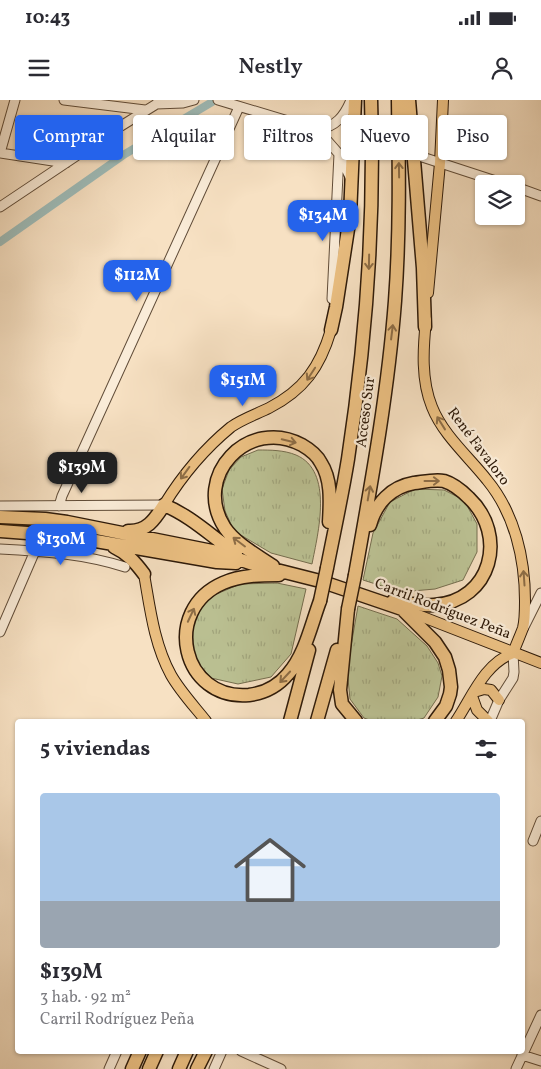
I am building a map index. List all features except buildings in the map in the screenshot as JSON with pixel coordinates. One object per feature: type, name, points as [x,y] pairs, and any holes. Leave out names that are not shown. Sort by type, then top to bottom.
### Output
[{"type":"highway","points":[[331,330],[350,216],[353,183],[355,100]]},
{"type":"highway","name":"Acceso Sur","points":[[291,719],[328,568],[348,460],[365,318],[370,231],[371,100]]},
{"type":"highway","name":"Acceso Sur","points":[[318,719],[348,609],[376,452],[394,312],[399,175],[398,100]]},
{"type":"highway","points":[[409,100],[410,115]]},
{"type":"highway","points":[[414,160],[423,268],[425,327]]},
{"type":"highway","points":[[279,570],[234,538],[219,516],[215,496],[216,479],[223,464],[236,450],[252,442],[270,438],[292,440],[309,450],[321,462],[329,483],[328,568]]},
{"type":"highway","points":[[355,575],[371,520],[377,506],[390,492],[405,485],[425,481],[444,482],[460,489],[474,502],[486,523],[490,539],[491,556],[486,573],[479,583],[468,593],[451,601],[436,605],[421,605],[373,598]]},
{"type":"highway","points":[[0,531],[102,535],[132,531],[145,528],[154,521],[164,505],[187,517],[211,536],[253,564]]},
{"type":"highway","points":[[0,517],[45,519],[102,535],[217,562],[253,564],[303,576]]},
{"type":"highway","points":[[102,535],[135,561],[144,574]]},
{"type":"highway","points":[[303,576],[254,575],[224,583],[202,596],[193,608],[187,622],[185,634],[189,659],[195,669],[209,684],[218,690],[233,694],[260,694],[276,686],[288,675],[297,661],[320,601]]},
{"type":"highway","name":"Carril Rodríguez Peña","points":[[303,576],[338,586],[402,609]]},
{"type":"highway","points":[[348,609],[340,690],[342,704],[354,719]]},
{"type":"highway","points":[[402,609],[435,642],[445,657],[451,687],[446,706],[436,719]]},
{"type":"highway","points":[[132,1069],[139,1054]]},
{"type":"highway","points":[[149,1069],[156,1054]]},
{"type":"highway","points":[[179,1069],[186,1054]]},
{"type":"highway","points":[[197,1069],[204,1054]]},
{"type":"main road","name":"René Favaloro","points":[[443,100],[440,163],[425,327],[424,370],[426,389],[432,408],[452,437],[490,482],[514,528],[524,574],[525,601],[523,627],[513,653]]},
{"type":"main road","points":[[164,505],[194,461],[233,426],[286,399],[308,379],[325,350],[331,330]]},
{"type":"main road","points":[[144,574],[155,634],[167,667],[204,719]]},
{"type":"main road","name":"Carril Rodríguez Peña","points":[[402,609],[540,664]]},
{"type":"main road","points":[[457,719],[493,664],[502,657],[513,653]]},
{"type":"main road","points":[[473,694],[484,689],[491,690],[499,700]]},
{"type":"main road","points":[[473,694],[477,710],[487,719]]},
{"type":"street","points":[[15,100],[0,153],[66,163]]},
{"type":"street","points":[[64,100],[145,110]]},
{"type":"street","points":[[0,208],[159,102],[183,103],[194,100]]},
{"type":"street","points":[[218,100],[266,115]]},
{"type":"street","points":[[331,126],[338,122],[351,100]]},
{"type":"street","points":[[59,506],[239,107]]},
{"type":"street","points":[[331,145],[339,154],[353,183]]},
{"type":"street","points":[[331,330],[339,154]]},
{"type":"street","points":[[428,159],[477,175]]},
{"type":"street","points":[[525,191],[541,196]]},
{"type":"street","points":[[0,506],[164,505]]},
{"type":"street","points":[[0,549],[85,557],[124,567]]},
{"type":"street","points":[[0,632],[35,551]]},
{"type":"street","points":[[523,627],[541,593]]},
{"type":"street","points":[[490,719],[514,675],[513,653]]},
{"type":"street","points":[[533,842],[541,821]]},
{"type":"street","points":[[525,1049],[541,1015]]},
{"type":"street","points":[[109,1069],[116,1054]]},
{"type":"street","points":[[214,1069],[221,1054]]},
{"type":"street","points":[[248,1054],[281,1069]]},
{"type":"street","points":[[518,1069],[522,1055],[541,1061]]},
{"type":"green space","points":[[258,450],[282,451],[296,455],[308,463],[315,474],[319,488],[320,520],[312,564],[271,553],[234,531],[225,511],[222,489],[229,470],[241,457]]},
{"type":"green space","points":[[415,489],[444,490],[464,500],[477,524],[477,552],[463,580],[435,589],[401,592],[363,580],[373,533],[390,502]]},
{"type":"green space","points":[[277,583],[306,589],[291,654],[271,677],[238,684],[211,678],[194,658],[192,625],[198,611],[212,596],[240,584]]},
{"type":"green space","points":[[358,606],[397,619],[427,646],[438,663],[442,676],[438,697],[424,718],[367,719],[350,699],[347,669]]},
{"type":"waterway","points":[[0,242],[125,154],[212,102]]}]
